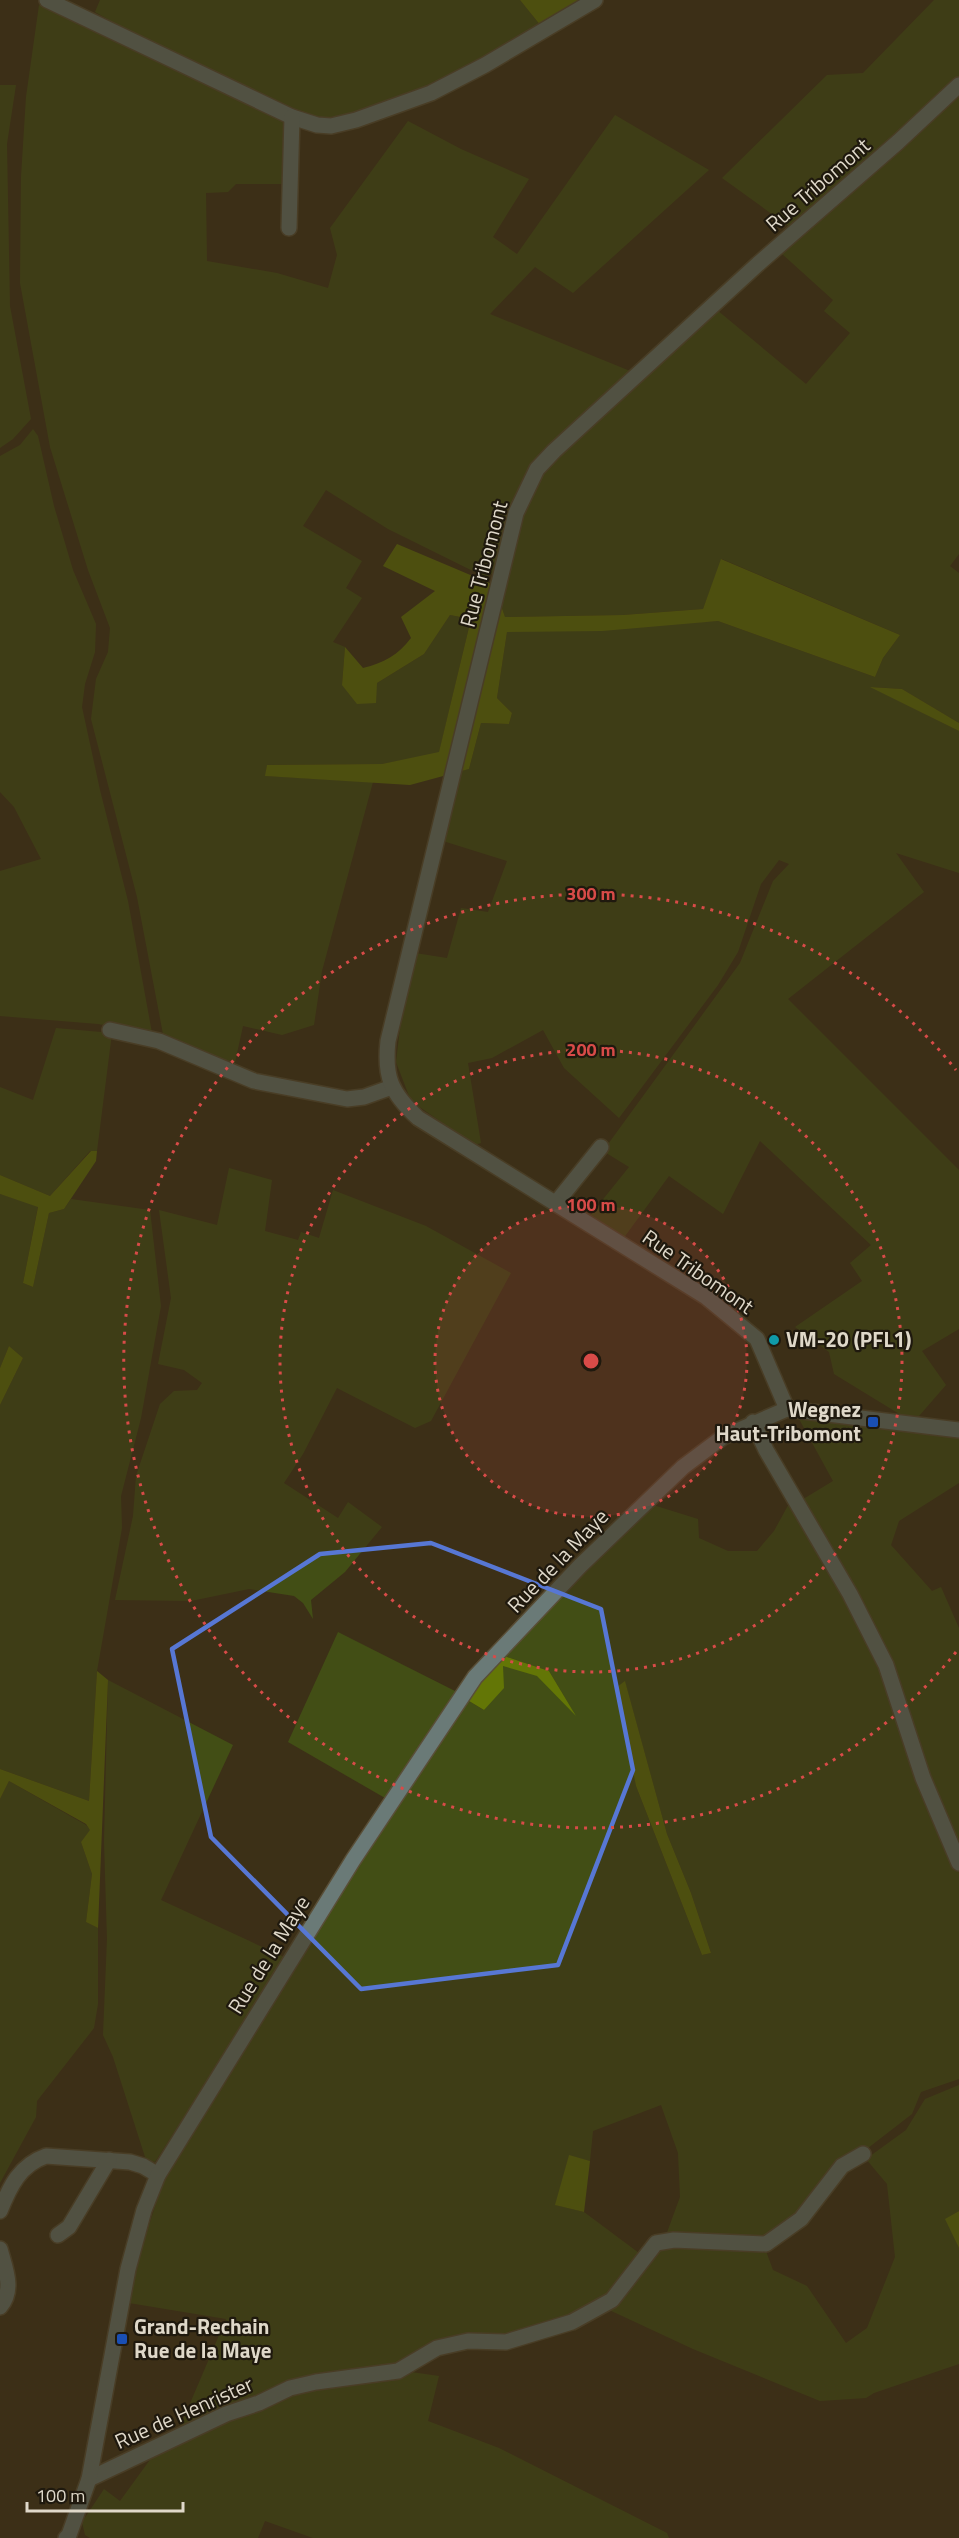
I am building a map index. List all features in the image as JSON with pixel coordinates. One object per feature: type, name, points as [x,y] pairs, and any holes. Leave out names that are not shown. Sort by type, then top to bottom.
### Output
[{"type":"street","points":[[47,0],[292,117],[317,125],[344,124],[431,93],[476,70],[595,0]]},
{"type":"street","name":"Rue Tribomont","points":[[787,1409],[757,1339],[706,1297],[418,1118],[402,1103],[392,1087],[386,1061],[388,1041],[516,513],[537,469],[758,264],[898,142],[959,85]]},
{"type":"street","points":[[289,228],[292,117]]},
{"type":"street","points":[[110,1030],[159,1041],[254,1081],[347,1099],[364,1097],[392,1087]]},
{"type":"street","points":[[556,1203],[601,1147]]},
{"type":"street","points":[[787,1409],[959,1430]]},
{"type":"street","name":"Rue de la Maye","points":[[70,2537],[89,2479],[128,2269],[144,2210],[158,2175],[353,1860],[475,1677],[580,1566],[682,1467],[723,1437],[787,1409]]},
{"type":"street","points":[[753,1422],[766,1450],[850,1594],[886,1665],[923,1778],[959,1863]]},
{"type":"street","name":"Rue de Henrister","points":[[89,2479],[206,2423],[259,2403],[290,2388],[316,2382],[398,2371],[437,2348],[468,2341],[506,2342],[572,2322],[612,2300],[656,2243],[674,2240],[766,2244],[801,2219],[842,2166],[863,2154]]},
{"type":"street","points":[[0,2211],[23,2167],[33,2160],[46,2156],[109,2160],[143,2166],[158,2175]]},
{"type":"street","points":[[58,2235],[69,2227],[109,2160]]},
{"type":"street","points":[[0,2249],[9,2290],[0,2307]]},
{"type":"highlighted area","points":[[431,1543],[601,1609],[633,1770],[558,1965],[361,1989],[211,1837],[172,1649],[320,1554]]},
{"type":"green space","points":[[100,0],[520,0],[541,26],[458,72],[393,101],[361,112],[331,117],[303,116],[142,39],[95,12]]},
{"type":"green space","points":[[520,0],[584,0],[541,26]]},
{"type":"green space","points":[[934,0],[959,0],[959,78],[794,230],[722,178],[827,75],[863,73]]},
{"type":"green space","points":[[39,5],[124,41],[284,119],[283,184],[236,184],[228,192],[206,193],[207,261],[277,273],[328,288],[337,255],[330,228],[408,121],[461,149],[529,179],[493,237],[517,254],[615,115],[709,170],[573,293],[535,267],[490,314],[635,373],[541,454],[496,572],[485,577],[388,529],[326,490],[303,526],[362,561],[346,588],[362,598],[333,642],[345,647],[342,685],[377,683],[424,654],[450,615],[471,619],[439,753],[382,764],[267,765],[266,776],[373,782],[322,971],[314,1025],[282,1035],[243,1026],[234,1067],[163,1034],[137,897],[91,719],[96,679],[108,652],[110,628],[88,570],[50,447],[20,283],[21,177],[26,97]]},
{"type":"green space","points":[[0,85],[16,85],[7,144],[10,306],[31,419],[13,439],[0,448]]},
{"type":"green space","points":[[959,97],[959,554],[950,566],[959,573],[959,723],[902,689],[872,687],[959,731],[959,873],[896,853],[924,892],[788,999],[959,1170],[959,1329],[922,1351],[946,1385],[919,1416],[901,1415],[834,1374],[829,1352],[795,1327],[862,1281],[850,1263],[871,1245],[760,1141],[723,1214],[669,1176],[623,1239],[588,1218],[629,1167],[603,1151],[740,963],[773,881],[789,864],[779,860],[761,884],[738,952],[718,985],[619,1118],[564,1068],[543,1030],[492,1058],[468,1063],[481,1143],[474,1145],[411,1101],[396,1062],[403,1003],[415,953],[447,958],[461,908],[488,912],[507,861],[443,841],[461,771],[469,769],[481,723],[509,724],[512,713],[497,698],[507,632],[718,621],[875,677],[883,658],[900,635],[722,559],[703,609],[623,615],[505,617],[499,600],[522,508],[548,465],[717,310],[806,384],[850,333],[824,311],[833,300],[781,253]]},
{"type":"green space","points":[[33,429],[38,436],[54,506],[73,570],[96,624],[95,652],[85,684],[82,707],[128,901],[152,1033],[98,1024],[0,1016],[0,871],[41,859],[14,807],[0,792],[0,456],[20,445]]},
{"type":"green space","points":[[397,544],[494,585],[505,617],[623,615],[703,609],[721,559],[900,635],[883,658],[875,677],[718,621],[602,631],[507,632],[497,698],[512,713],[509,724],[481,723],[469,769],[410,785],[265,776],[267,765],[382,764],[439,752],[471,619],[450,615],[424,654],[377,683],[376,703],[357,704],[342,685],[345,647],[363,668],[390,658],[411,638],[401,617],[435,591],[383,566]]},
{"type":"green space","points":[[870,687],[902,689],[959,723],[959,731]]},
{"type":"green space","points":[[56,1028],[112,1033],[97,1151],[90,1151],[50,1196],[0,1175],[0,1087],[33,1100]]},
{"type":"green space","points":[[91,1151],[97,1151],[96,1161],[64,1209],[49,1213],[33,1287],[23,1283],[38,1207],[0,1194],[0,1175],[50,1196]]},
{"type":"green space","points":[[229,1168],[272,1180],[265,1231],[298,1240],[301,1232],[319,1238],[333,1190],[426,1226],[511,1273],[431,1421],[415,1428],[337,1388],[303,1454],[284,1483],[338,1518],[348,1502],[382,1527],[345,1572],[311,1600],[313,1619],[303,1603],[294,1596],[249,1589],[191,1601],[115,1600],[133,1516],[136,1476],[160,1404],[174,1391],[197,1390],[202,1383],[184,1370],[158,1364],[171,1298],[159,1210],[217,1225]]},
{"type":"green space","points":[[0,1194],[38,1206],[23,1283],[33,1287],[49,1213],[64,1209],[71,1199],[150,1210],[161,1306],[141,1418],[121,1496],[122,1528],[97,1671],[89,1801],[0,1769],[0,1405],[23,1358],[9,1346],[0,1368]]},
{"type":"green space","points":[[9,1346],[23,1358],[0,1405],[0,1368]]},
{"type":"green space","points":[[799,1419],[959,1436],[959,1483],[899,1521],[891,1545],[932,1591],[941,1587],[959,1628],[959,1852],[908,1724],[800,1501],[833,1481]]},
{"type":"green space","points":[[791,1500],[879,1657],[919,1775],[959,1873],[959,2079],[921,2092],[912,2114],[859,2155],[802,2212],[769,2237],[665,2238],[680,2197],[678,2153],[661,2105],[593,2131],[590,2161],[569,2156],[556,2205],[584,2212],[643,2256],[601,2300],[570,2319],[494,2336],[387,2369],[292,2380],[177,2434],[226,2319],[129,2303],[135,2269],[165,2175],[464,1698],[484,1710],[502,1665],[537,1675],[574,1713],[549,1671],[501,1655],[650,1504],[698,1519],[699,1538],[728,1551],[757,1551],[774,1531]],"holes":[[[625,1682],[667,1834],[691,1893],[711,1953],[702,1955],[636,1786]]]},
{"type":"green space","points":[[338,1632],[457,1692],[385,1798],[288,1742]]},
{"type":"green space","points":[[501,1655],[549,1671],[576,1716],[537,1676],[503,1666],[504,1688],[484,1710],[464,1698]]},
{"type":"green space","points":[[97,1671],[108,1680],[98,1928],[86,1922],[92,1874],[81,1842],[90,1830],[86,1824],[9,1781],[0,1799],[0,1769],[89,1801]]},
{"type":"green space","points":[[108,1680],[233,1745],[161,1900],[286,1958],[155,2162],[146,2160],[113,2057],[103,2035],[107,1939],[104,1841]]},
{"type":"green space","points":[[625,1681],[667,1834],[691,1893],[711,1953],[702,1955],[636,1786],[617,1687]]},
{"type":"green space","points":[[9,1781],[91,1830],[81,1842],[92,1874],[86,1922],[98,1928],[98,2004],[94,2028],[37,2101],[36,2117],[0,2183],[0,1799]]},
{"type":"green space","points":[[959,2085],[959,2211],[946,2219],[959,2248],[959,2364],[874,2393],[866,2398],[820,2401],[693,2349],[605,2308],[659,2245],[763,2243],[773,2270],[807,2286],[846,2343],[867,2328],[895,2257],[887,2184],[866,2159],[906,2130],[925,2099]]},
{"type":"green space","points":[[569,2155],[590,2161],[584,2212],[555,2205]]},
{"type":"green space","points":[[959,2211],[959,2248],[945,2219]]},
{"type":"green space","points":[[404,2371],[439,2376],[428,2421],[499,2448],[667,2533],[669,2538],[313,2538],[265,2521],[258,2538],[90,2538],[85,2535],[82,2522],[104,2489],[120,2501],[152,2457],[295,2388]]},
{"type":"place","name":"VM-20 (PFL1)","points":[[774,1340]]},
{"type":"place","name":"Wegnez Haut-Tribomont","points":[[873,1422]]},
{"type":"place","name":"Grand-Rechain Rue de la Maye","points":[[122,2339]]}]
